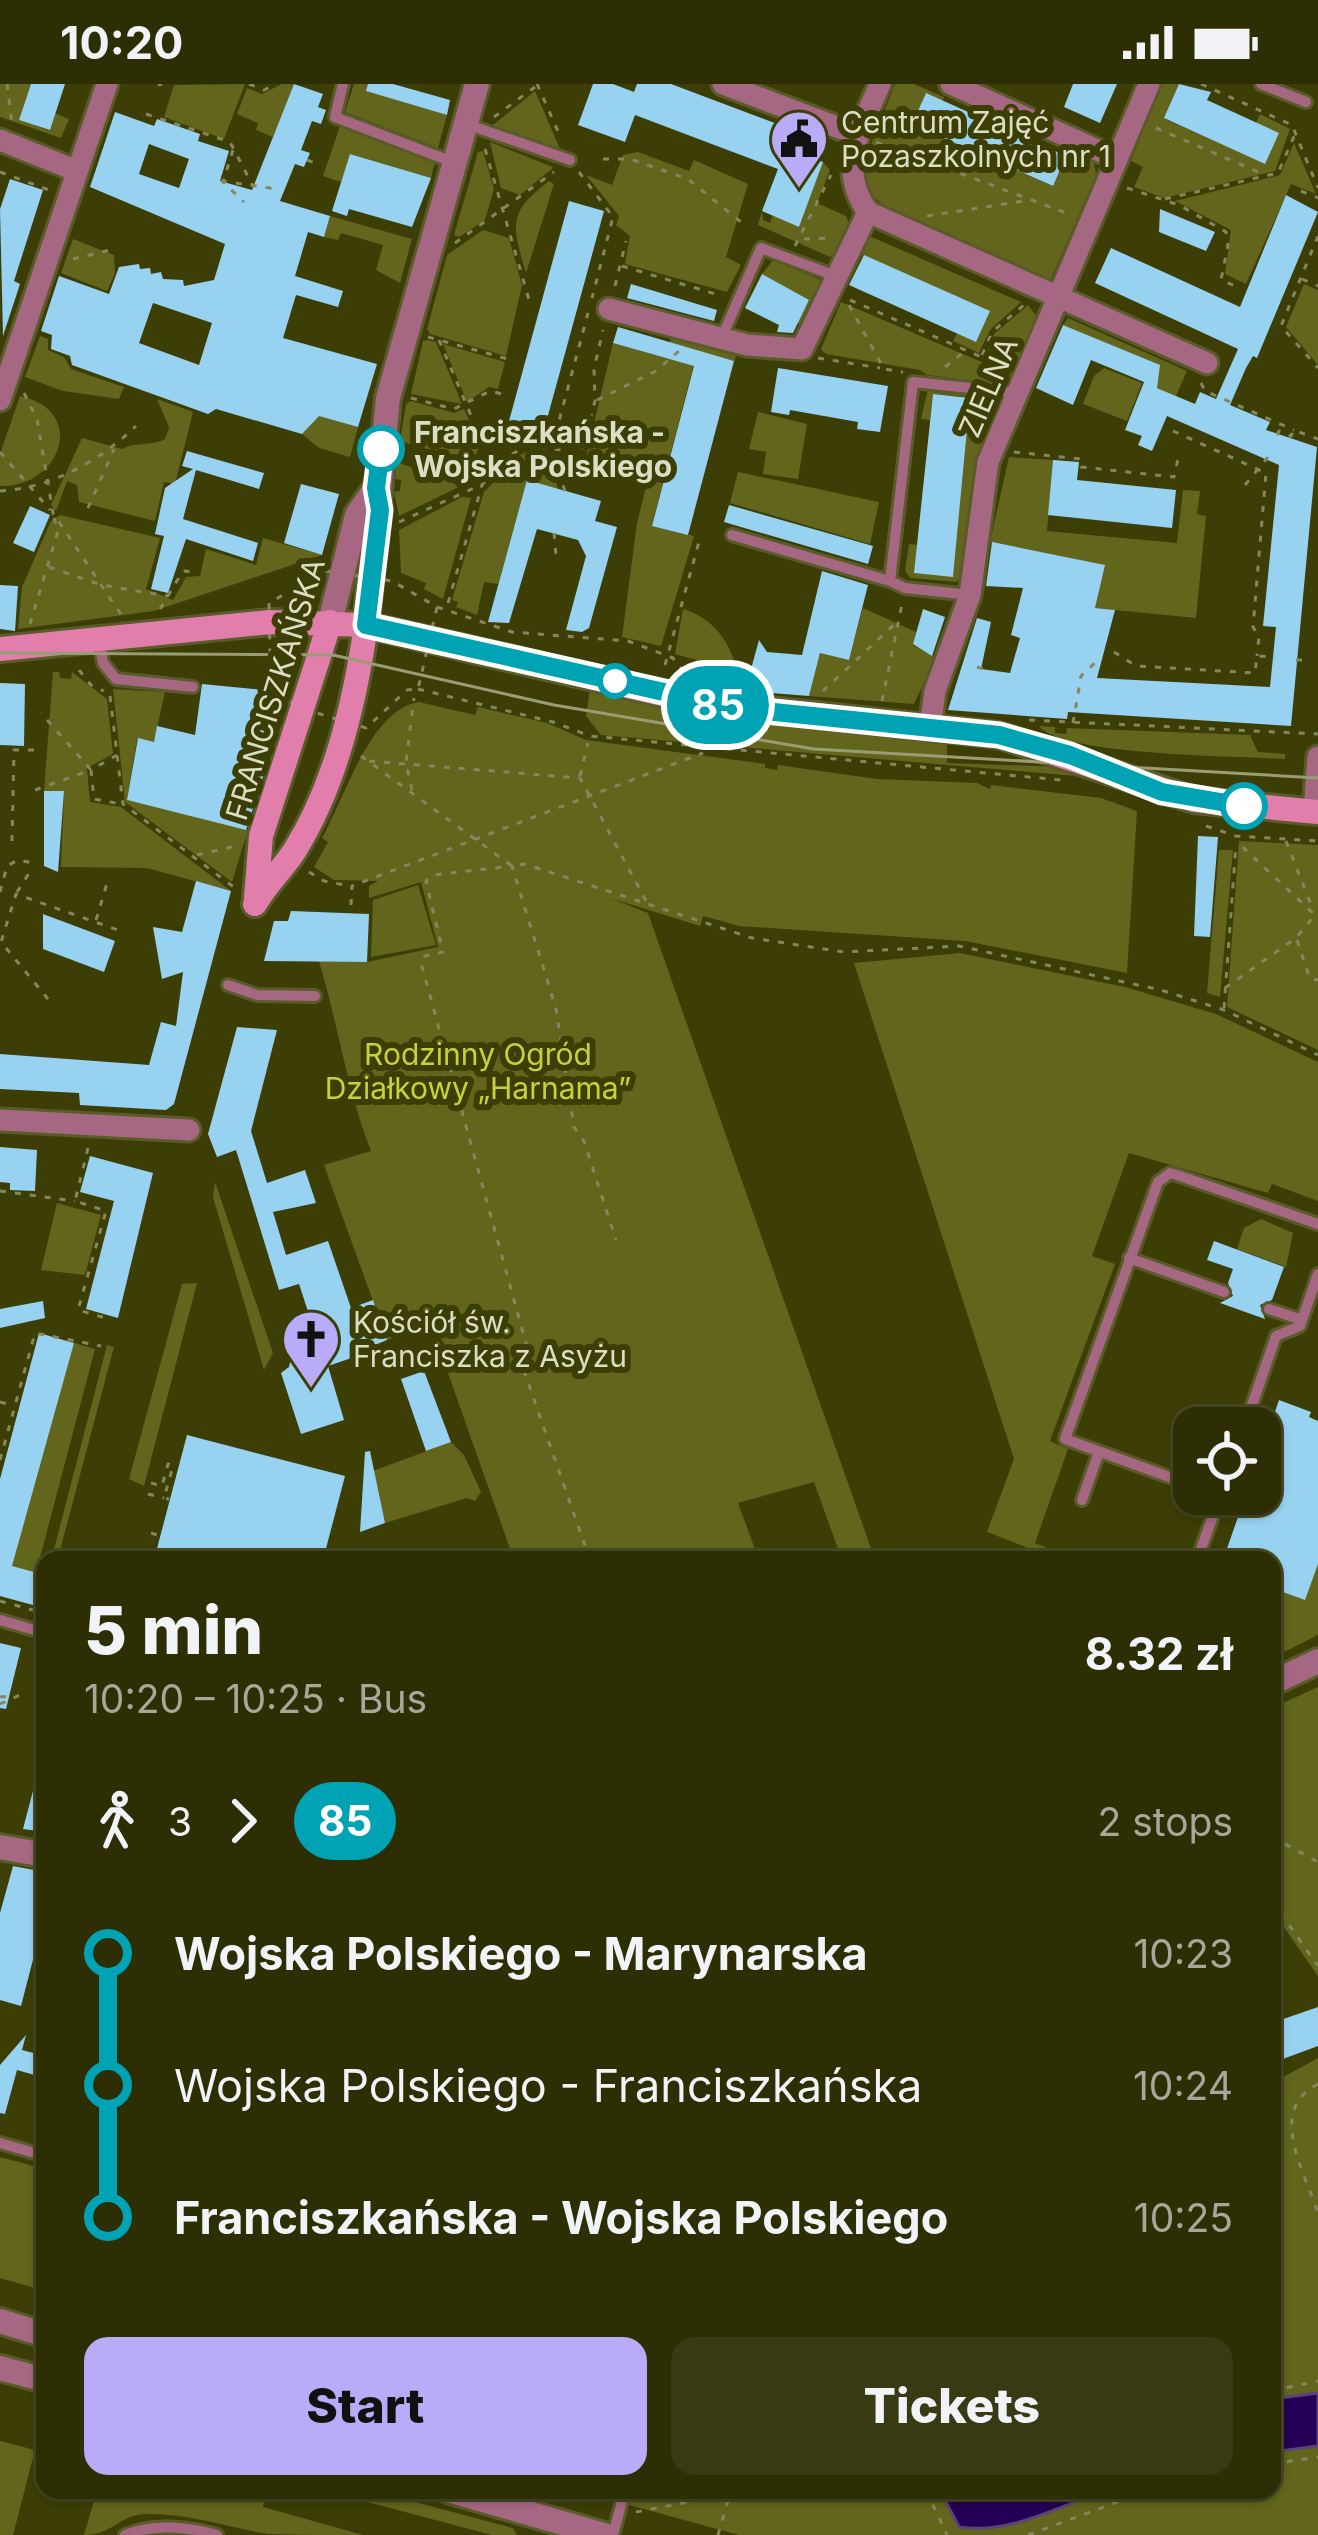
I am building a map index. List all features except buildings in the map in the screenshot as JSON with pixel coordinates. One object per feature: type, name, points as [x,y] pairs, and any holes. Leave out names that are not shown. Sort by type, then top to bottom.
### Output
[{"type":"main road","name":"FRANCISZKAŃSKA","points":[[330,622],[261,836],[255,904],[295,851],[323,793],[351,705],[366,625]]},
{"type":"main road","points":[[0,649],[157,630],[330,622],[366,625],[698,702],[1014,739],[1194,800],[1316,812]]},
{"type":"street","points":[[0,400],[107,84]]},
{"type":"street","name":"FRANCISZKAŃSKA","points":[[366,625],[388,398],[454,163],[472,126],[477,84]]},
{"type":"street","points":[[723,84],[858,135]]},
{"type":"street","points":[[880,84],[858,135],[850,172],[859,200],[879,217],[1207,363]]},
{"type":"street","points":[[951,84],[1117,159]]},
{"type":"street","name":"ZIELNA","points":[[930,728],[935,691],[970,595],[985,476],[1021,385],[1049,295],[1092,219],[1149,84]]},
{"type":"street","points":[[6,133],[77,171]]},
{"type":"street","points":[[609,309],[711,336],[802,349],[839,289],[857,237],[879,217]]},
{"type":"street","name":"FRANCISZKAŃSKA","points":[[330,622],[354,523],[366,497],[376,488]]},
{"type":"street","points":[[1316,812],[1318,758]]},
{"type":"street","points":[[0,1120],[189,1130]]},
{"type":"street","points":[[1281,1680],[1318,1661]]},
{"type":"street","points":[[0,1846],[36,1853]]},
{"type":"street","points":[[0,2321],[36,2332]]},
{"type":"street","points":[[0,2368],[36,2378]]},
{"type":"street","points":[[479,2499],[594,2533]]},
{"type":"lane","points":[[343,84],[335,117],[454,163]]},
{"type":"lane","points":[[1261,84],[1306,102]]},
{"type":"lane","points":[[472,126],[570,160]]},
{"type":"lane","points":[[711,336],[734,300],[756,250],[785,256],[839,289]]},
{"type":"lane","points":[[890,580],[918,383],[1021,385]]},
{"type":"lane","points":[[731,535],[905,587],[970,595]]},
{"type":"lane","points":[[99,640],[103,663],[116,679],[193,687]]},
{"type":"lane","points":[[228,985],[257,994],[315,996]]},
{"type":"lane","points":[[1173,1478],[1065,1439],[1158,1182],[1170,1173],[1318,1224]]},
{"type":"lane","points":[[1129,1258],[1224,1292]]},
{"type":"lane","points":[[1251,1407],[1276,1336],[1297,1328],[1318,1274]]},
{"type":"lane","points":[[1269,1309],[1302,1320]]},
{"type":"lane","points":[[1082,1500],[1099,1452]]},
{"type":"lane","points":[[1200,1551],[1212,1515]]},
{"type":"lane","points":[[0,1620],[36,1630]]},
{"type":"lane","points":[[0,2143],[36,2153]]},
{"type":"lane","points":[[594,2533],[619,2499]]},
{"type":"lane","points":[[125,2535],[140,2529],[193,2528],[217,2535]]},
{"type":"path","points":[[6,133],[8,84]]},
{"type":"path","points":[[249,84],[264,90],[276,84]]},
{"type":"path","points":[[530,303],[504,210],[472,126],[538,84],[570,160],[613,217],[551,451],[565,490]]},
{"type":"path","points":[[1202,84],[1292,125],[1317,184]]},
{"type":"path","points":[[146,114],[230,142],[253,186]]},
{"type":"path","points":[[1143,122],[1267,176]]},
{"type":"path","points":[[1163,200],[1278,173],[1295,133]]},
{"type":"path","points":[[858,135],[1025,201],[1092,219]]},
{"type":"path","points":[[222,181],[233,148]]},
{"type":"path","points":[[603,159],[630,159],[688,179],[747,227]]},
{"type":"path","points":[[307,160],[317,164]]},
{"type":"path","points":[[444,250],[570,160]]},
{"type":"path","points":[[785,256],[802,239],[832,172]]},
{"type":"path","points":[[0,174],[69,196]]},
{"type":"path","points":[[222,181],[277,189]]},
{"type":"path","points":[[222,181],[244,202]]},
{"type":"path","points":[[1108,182],[1214,221],[1226,232],[1221,280],[1235,286]]},
{"type":"path","points":[[1301,191],[1318,198]]},
{"type":"path","points":[[879,217],[1025,201]]},
{"type":"path","points":[[1318,236],[1281,326],[1318,368]]},
{"type":"path","points":[[802,239],[857,237]]},
{"type":"path","points":[[448,603],[483,484],[496,463],[527,446],[580,452],[595,401],[594,368],[626,241]]},
{"type":"path","points":[[59,262],[114,249]]},
{"type":"path","points":[[620,266],[734,300]]},
{"type":"path","points":[[1300,278],[1318,286]]},
{"type":"path","points":[[839,289],[982,356],[1021,385]]},
{"type":"path","points":[[839,289],[884,369]]},
{"type":"path","points":[[982,356],[992,332],[1049,295]]},
{"type":"path","points":[[420,334],[515,361]]},
{"type":"path","points":[[595,401],[656,371],[711,336]]},
{"type":"path","points":[[439,340],[478,432],[494,437]]},
{"type":"path","points":[[811,357],[916,374],[918,383],[966,350]]},
{"type":"path","points":[[18,385],[37,419],[58,530],[26,634]]},
{"type":"path","points":[[403,396],[454,409],[490,391],[506,395]]},
{"type":"path","points":[[0,491],[31,488],[60,477],[115,447],[136,426]]},
{"type":"path","points":[[1277,435],[1279,431],[1291,436],[1294,430],[1318,439]]},
{"type":"path","points":[[1114,652],[1136,666],[1255,673],[1259,637],[1253,627],[1267,478],[1261,468],[1173,431]]},
{"type":"path","points":[[88,508],[115,447]]},
{"type":"path","points":[[0,452],[52,513],[123,617]]},
{"type":"path","points":[[1015,452],[1081,459],[1081,467],[1174,477],[1178,459]]},
{"type":"path","points":[[1245,485],[1268,457]]},
{"type":"path","points":[[395,524],[483,484]]},
{"type":"path","points":[[554,533],[556,555]]},
{"type":"path","points":[[664,665],[700,538]]},
{"type":"path","points":[[49,567],[101,585],[168,596]]},
{"type":"path","points":[[269,612],[269,603],[292,586],[331,570]]},
{"type":"path","points":[[156,615],[182,572],[195,572]]},
{"type":"path","points":[[382,579],[436,608],[512,632],[628,641],[668,656],[679,667]]},
{"type":"path","points":[[881,708],[905,587]]},
{"type":"path","points":[[434,617],[436,608]]},
{"type":"path","points":[[817,697],[899,620]]},
{"type":"path","points":[[1257,656],[1275,657]]},
{"type":"path","points":[[1296,660],[1303,660]]},
{"type":"path","points":[[1073,723],[1081,676],[1097,661]]},
{"type":"path","points":[[976,667],[991,671]]},
{"type":"path","points":[[79,670],[91,685],[110,692],[123,804]]},
{"type":"path","points":[[271,675],[283,699],[292,704]]},
{"type":"path","points":[[356,725],[366,728],[406,691],[419,686],[590,736],[1060,780]]},
{"type":"path","points":[[412,793],[406,764],[414,698]]},
{"type":"path","points":[[41,713],[92,770],[94,799],[123,804],[236,888]]},
{"type":"path","points":[[1014,719],[1318,734]]},
{"type":"path","points":[[588,743],[580,778],[648,904]]},
{"type":"path","points":[[11,841],[14,750],[36,750]]},
{"type":"path","points":[[301,867],[324,881],[352,886],[704,753]]},
{"type":"path","points":[[35,790],[92,770],[117,755]]},
{"type":"path","points":[[359,755],[512,866],[556,1009],[574,1127],[584,1141],[616,1240]]},
{"type":"path","points":[[368,761],[580,778]]},
{"type":"path","points":[[1191,820],[1236,838],[1318,841]]},
{"type":"path","points":[[1224,1010],[1236,838]]},
{"type":"path","points":[[1236,838],[1315,916]]},
{"type":"path","points":[[1285,838],[1318,923]]},
{"type":"path","points":[[193,856],[247,844]]},
{"type":"path","points":[[0,865],[18,860],[33,865],[16,894],[2,942],[48,999]]},
{"type":"path","points":[[587,1551],[522,1365],[527,1347],[422,964],[424,956],[443,952],[426,880],[433,874],[525,864],[752,938],[844,952],[959,946],[1099,975],[1224,1010],[1318,1055]]},
{"type":"path","points":[[0,892],[8,866]]},
{"type":"path","points":[[95,922],[107,880]]},
{"type":"path","points":[[351,905],[352,886]]},
{"type":"path","points":[[16,894],[118,930]]},
{"type":"path","points":[[1225,988],[1296,938],[1315,916]]},
{"type":"path","points":[[1296,938],[1310,979],[1318,980]]},
{"type":"path","points":[[75,1202],[88,1148]]},
{"type":"path","points":[[0,1191],[106,1211],[78,1310],[109,1319]]},
{"type":"path","points":[[0,1455],[38,1330],[101,1346]]},
{"type":"path","points":[[0,1402],[14,1406]]},
{"type":"path","points":[[148,1494],[166,1498],[173,1466],[168,1464],[162,1486],[152,1483]]},
{"type":"path","points":[[151,1533],[160,1536]]},
{"type":"path","points":[[0,1600],[33,1610]]},
{"type":"path","points":[[1281,1842],[1318,1862]]},
{"type":"path","points":[[1281,1913],[1318,1966]]},
{"type":"path","points":[[1318,2084],[1298,2097],[1289,2121],[1318,2212]]},
{"type":"path","points":[[1281,2389],[1318,2381]]},
{"type":"path","points":[[1281,2463],[1318,2458]]},
{"type":"path","points":[[628,2513],[696,2499]]},
{"type":"path","points":[[718,2535],[728,2499]]},
{"type":"path","points":[[933,2499],[947,2535]]},
{"type":"path","points":[[1028,2535],[1126,2499]]},
{"type":"green space","points":[[0,84],[31,84],[19,120],[49,130],[55,113],[69,119],[61,138],[0,117]]},
{"type":"green space","points":[[245,84],[224,139],[164,117],[174,85]]},
{"type":"green space","points":[[294,84],[273,137],[256,130],[258,123],[237,114],[247,88],[262,94]]},
{"type":"green space","points":[[354,84],[369,84],[367,91],[447,115],[438,148],[345,112]]},
{"type":"green space","points":[[895,84],[914,84],[944,97],[943,101],[925,94],[913,124],[1052,186],[1070,152],[1094,163],[1096,175],[1050,281],[891,210],[866,192],[864,162]]},
{"type":"green space","points":[[1162,84],[1179,84],[1165,119],[1264,163],[1256,123],[1260,114],[1290,129],[1275,171],[1164,198],[1134,187],[1143,167],[1131,161]]},
{"type":"green space","points":[[535,91],[558,152],[494,129],[493,125]]},
{"type":"green space","points":[[340,126],[435,162],[431,178],[351,154],[341,182],[323,176]]},
{"type":"green space","points":[[490,142],[553,167],[520,195],[501,188]]},
{"type":"green space","points":[[1294,143],[1316,194],[1291,184],[1246,284],[1225,274],[1231,230],[1175,201],[1280,175]]},
{"type":"green space","points":[[483,151],[494,189],[485,220],[459,237],[454,235],[478,152]]},
{"type":"green space","points":[[638,152],[689,171],[694,160],[748,184],[726,257],[741,265],[727,292],[625,264],[630,236],[616,225],[619,216],[586,175],[612,185],[623,155]]},
{"type":"green space","points":[[823,162],[830,170],[817,203],[846,216],[850,226],[839,252],[830,257],[758,225],[762,211],[763,220],[770,223],[773,215],[799,227]]},
{"type":"green space","points":[[549,181],[554,184],[526,273],[516,221],[526,202]]},
{"type":"green space","points":[[330,216],[412,239],[400,283],[376,270],[383,245],[341,233],[338,240],[324,237]]},
{"type":"green space","points":[[483,230],[509,238],[522,285],[506,356],[430,334],[427,329],[447,255]]},
{"type":"green space","points":[[867,235],[1021,302],[990,330],[979,353],[953,341],[957,333],[976,341],[989,311],[856,252]]},
{"type":"green space","points":[[73,239],[114,255],[115,273],[107,291],[61,273]]},
{"type":"green space","points":[[773,260],[823,281],[807,328],[796,322],[809,301],[762,274]]},
{"type":"green space","points":[[1304,284],[1318,290],[1318,365],[1286,327]]},
{"type":"green space","points":[[841,302],[1012,375],[1008,385],[927,375],[826,354],[821,349]]},
{"type":"green space","points":[[1028,305],[1038,318],[1014,367],[986,355],[994,334]]},
{"type":"green space","points":[[1068,318],[1187,371],[1176,396],[1151,385],[1159,365],[1063,325]]},
{"type":"green space","points":[[672,335],[738,352],[734,361],[697,352],[652,525],[694,536],[661,646],[622,637],[637,523],[650,471],[610,457],[585,461],[613,343],[665,358]]},
{"type":"green space","points":[[40,336],[48,339],[48,350],[64,357],[71,369],[124,387],[119,399],[63,391],[25,377]]},
{"type":"green space","points":[[427,340],[436,342],[462,404],[411,394]]},
{"type":"green space","points":[[443,344],[505,362],[498,389],[489,387],[467,402]]},
{"type":"green space","points":[[1104,368],[1142,383],[1127,421],[1083,404],[1094,376]]},
{"type":"green space","points":[[928,389],[1002,400],[976,465],[962,578],[956,582],[910,578],[905,571],[909,544],[917,545],[915,573],[953,576],[970,397],[933,394],[930,420],[921,419]]},
{"type":"green space","points":[[20,396],[41,404],[54,417],[60,432],[58,447],[38,475],[0,486],[0,454]]},
{"type":"green space","points":[[157,399],[193,412],[175,484],[164,482],[155,521],[79,502],[77,485],[67,481],[56,511],[51,505],[82,438],[122,449],[165,439],[169,427]]},
{"type":"green space","points":[[411,401],[454,413],[464,409],[475,434],[485,438],[474,457],[464,460],[400,441],[406,404]]},
{"type":"green space","points":[[758,412],[807,424],[798,479],[763,474],[766,452],[749,449]]},
{"type":"green space","points":[[314,414],[358,427],[350,457],[319,448],[302,434]]},
{"type":"green space","points":[[527,451],[552,466],[558,489],[527,481],[498,584],[484,582],[477,615],[456,607],[458,602],[452,600],[484,492]]},
{"type":"green space","points":[[1009,457],[1053,460],[1047,531],[1177,543],[1183,490],[1200,491],[1197,514],[1206,516],[1196,618],[1095,608],[1104,565],[990,542]]},
{"type":"green space","points":[[397,462],[461,486],[399,516],[394,492],[400,491],[401,480],[395,479]]},
{"type":"green space","points":[[738,472],[879,502],[870,544],[730,503]]},
{"type":"green space","points":[[462,497],[471,498],[443,599],[424,589],[426,583],[401,573],[399,530]]},
{"type":"green space","points":[[60,515],[160,538],[146,589],[173,600],[186,577],[200,576],[206,549],[256,565],[263,538],[322,555],[154,611],[18,629],[22,587],[51,521]]},
{"type":"green space","points":[[863,608],[916,632],[913,645],[936,657],[914,704],[809,696],[820,653],[849,659]]},
{"type":"green space","points":[[683,609],[719,632],[737,671],[675,654]]},
{"type":"green space","points":[[53,672],[71,679],[72,672],[107,699],[113,754],[87,768],[90,802],[121,807],[231,891],[147,868],[61,867],[64,792],[44,791]]},
{"type":"green space","points":[[113,689],[165,692],[154,742],[137,739],[127,800],[248,830],[232,882],[125,802]]},
{"type":"green space","points":[[590,689],[750,723],[947,740],[947,763],[1064,767],[1087,777],[601,735],[586,716]]},
{"type":"green space","name":"Rodzinny Ogród Działkowy „Harnama”","points":[[419,702],[475,715],[478,707],[547,723],[586,740],[765,764],[777,770],[778,765],[877,779],[977,783],[990,789],[991,785],[1101,798],[1137,811],[1127,973],[965,941],[739,926],[703,916],[700,926],[610,898],[648,913],[872,1551],[839,1551],[814,1482],[738,1503],[756,1551],[511,1551],[431,1325],[387,1340],[324,1165],[371,1151],[319,961],[367,962],[438,947],[421,882],[369,898],[369,886],[378,881],[334,880],[314,867],[328,842],[322,838],[360,758],[386,721]]},
{"type":"green space","points":[[1039,726],[1066,734],[1067,728],[1250,735],[1258,752],[1285,754],[1285,759],[1115,749],[1054,736]]},
{"type":"green space","points":[[1239,841],[1318,845],[1318,1050],[1227,1007]]},
{"type":"green space","points":[[1219,850],[1233,850],[1220,997],[1207,993]]},
{"type":"green space","points":[[418,885],[436,945],[371,957],[373,900]]},
{"type":"green space","points":[[960,953],[1125,987],[1216,1014],[1318,1062],[1318,1201],[1272,1184],[1268,1193],[1129,1153],[1092,1256],[1115,1264],[1050,1441],[1068,1449],[1035,1543],[1055,1551],[1027,1551],[987,1532],[1014,1459],[854,963]]},
{"type":"green space","points":[[215,1182],[273,1353],[264,1370],[213,1197]]},
{"type":"green space","points":[[57,1203],[101,1215],[85,1275],[41,1270]]},
{"type":"green space","points":[[1261,1219],[1293,1233],[1286,1267],[1237,1249],[1244,1228]]},
{"type":"green space","points":[[197,1283],[144,1486],[129,1479],[182,1284]]},
{"type":"green space","points":[[74,1343],[95,1349],[42,1551],[36,1551],[36,1573],[6,1565]]},
{"type":"green space","points":[[107,1345],[114,1347],[60,1551],[54,1551]]},
{"type":"green space","points":[[451,1442],[464,1455],[481,1492],[475,1501],[467,1498],[385,1523],[373,1471]]},
{"type":"green space","points":[[1318,1564],[1318,1635],[1281,1654],[1281,1583]]},
{"type":"green space","points":[[1318,1687],[1318,1976],[1281,1923],[1281,1704]]},
{"type":"green space","points":[[1318,2058],[1318,2535],[739,2535],[629,2505],[631,2499],[1281,2499],[1281,2078]]},
{"type":"green space","points":[[0,2157],[36,2167],[36,2288],[0,2278]]},
{"type":"green space","points":[[0,2441],[35,2450],[13,2535],[0,2535]]},
{"type":"green space","points":[[88,2499],[264,2499],[263,2507],[363,2535],[268,2534],[145,2514],[84,2535],[94,2501]]},
{"type":"green space","points":[[356,2499],[404,2499],[513,2528],[517,2535],[492,2535]]},
{"type":"shaded area","points":[[1318,2393],[1318,2446],[1281,2451],[1281,2398]]},
{"type":"shaded area","points":[[945,2499],[1084,2499],[1016,2523],[959,2527]]},
{"type":"tram line","points":[[0,653],[333,655],[554,705],[814,749],[1318,778]]},
{"type":"bus line","name":"85","points":[[381,449],[376,488],[380,510],[366,625],[698,702],[999,735],[1070,755],[1162,792],[1244,806]]},
{"type":"place","name":"Centrum Zajęć Pozaszkolnych nr 1","points":[[799,190]]},
{"type":"place","name":"Franciszkańska - Wojska Polskiego","points":[[381,449]]},
{"type":"place","name":"Kościół św. Franciszka z Asyżu","points":[[311,1390]]}]
